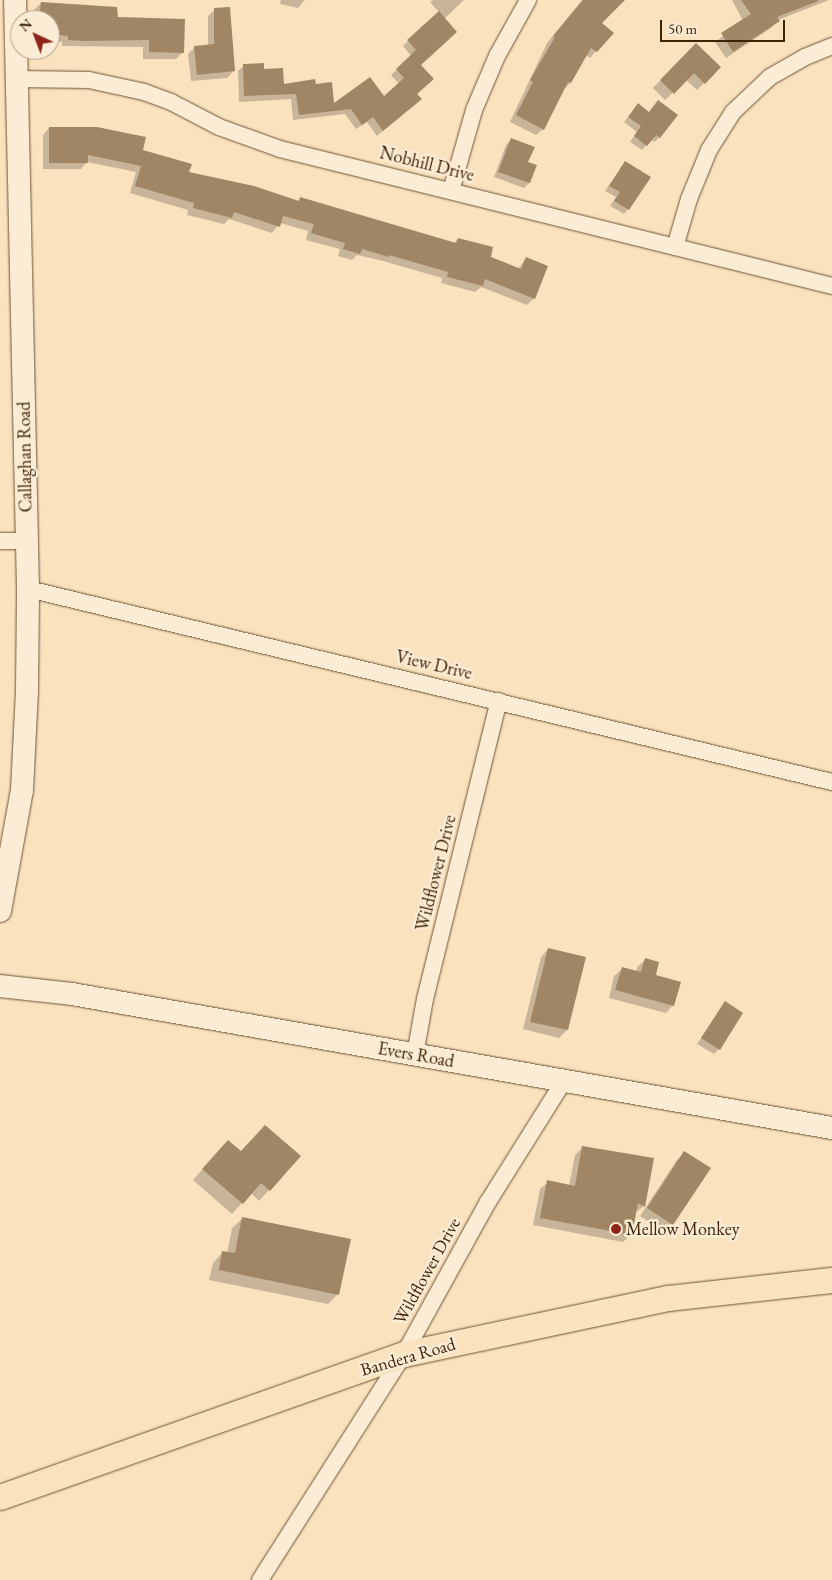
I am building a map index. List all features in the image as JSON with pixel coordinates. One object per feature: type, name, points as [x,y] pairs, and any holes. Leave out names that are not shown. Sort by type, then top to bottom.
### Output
[{"type":"main road","name":"Callaghan Road","points":[[0,911],[13,847],[23,773],[28,589],[16,0]]},
{"type":"main road","name":"Evers Road","points":[[0,986],[72,994],[832,1128]]},
{"type":"main road","name":"Bandera Road","points":[[0,1497],[404,1354],[668,1298],[832,1280]]},
{"type":"street","points":[[451,191],[474,110],[497,56],[528,0]]},
{"type":"street","points":[[675,247],[689,200],[708,150],[733,112],[770,77],[805,57],[832,46]]},
{"type":"street","name":"Nobhill Drive","points":[[17,79],[89,80],[144,92],[171,102],[249,140],[832,286]]},
{"type":"street","points":[[0,542],[26,541]]},
{"type":"street","name":"View Drive","points":[[28,589],[832,782]]},
{"type":"street","name":"Wildflower Drive","points":[[415,1055],[425,999],[499,701]]},
{"type":"street","name":"Wildflower Drive","points":[[260,1580],[404,1354],[488,1202],[564,1081]]},
{"type":"building","points":[[583,0],[625,0],[602,23],[614,33],[597,52],[591,48],[571,83],[568,82],[544,130],[516,115],[533,82],[530,80],[555,37],[553,36]]},
{"type":"building","points":[[741,0],[818,1],[777,17],[780,21],[733,52],[721,33],[751,14]]},
{"type":"building","points":[[41,2],[117,7],[118,17],[185,19],[184,53],[149,52],[149,40],[68,40],[68,36],[60,35],[60,10],[40,10]]},
{"type":"building","points":[[230,7],[235,71],[197,75],[194,46],[214,44],[214,8]]},
{"type":"building","points":[[439,11],[457,32],[421,65],[434,79],[417,94],[422,99],[383,131],[373,117],[362,125],[351,109],[299,115],[296,94],[244,96],[243,64],[264,63],[264,69],[283,68],[284,84],[315,79],[316,84],[332,82],[334,103],[370,77],[384,96],[404,78],[396,69],[416,50],[407,40]]},
{"type":"building","points":[[696,43],[721,67],[705,84],[694,73],[674,94],[660,80]]},
{"type":"building","points":[[658,100],[678,115],[660,138],[656,135],[647,146],[634,136],[641,126],[628,117],[638,103],[649,112]]},
{"type":"building","points":[[49,127],[97,127],[146,137],[143,150],[192,164],[189,172],[254,186],[299,201],[300,197],[456,243],[458,238],[493,247],[491,257],[521,269],[526,257],[548,266],[535,299],[485,279],[483,286],[447,277],[448,272],[389,255],[389,257],[362,249],[360,254],[343,249],[345,243],[311,233],[314,224],[283,216],[280,227],[234,212],[232,218],[193,208],[194,203],[135,186],[141,166],[88,155],[88,163],[49,163]]},
{"type":"building","points":[[511,138],[535,147],[528,162],[537,165],[530,183],[498,172]]},
{"type":"building","points":[[625,161],[651,177],[629,210],[614,201],[620,192],[609,186]]},
{"type":"building","points":[[548,948],[586,957],[568,1030],[530,1022]]},
{"type":"building","points":[[645,958],[659,962],[656,975],[681,982],[674,1006],[615,990],[622,967],[641,972]]},
{"type":"building","points":[[725,1001],[743,1013],[720,1050],[701,1038]]},
{"type":"building","points":[[265,1125],[301,1156],[270,1191],[261,1183],[243,1204],[202,1169],[228,1140],[241,1151]]},
{"type":"building","points":[[582,1146],[654,1158],[645,1207],[638,1203],[632,1235],[540,1218],[547,1180],[575,1186]]},
{"type":"building","points":[[684,1151],[711,1168],[673,1225],[647,1208]]},
{"type":"building","points":[[242,1217],[351,1239],[339,1295],[219,1270],[222,1251],[235,1253]]},
{"type":"place","name":"Mellow Monkey","points":[[616,1229]]}]
